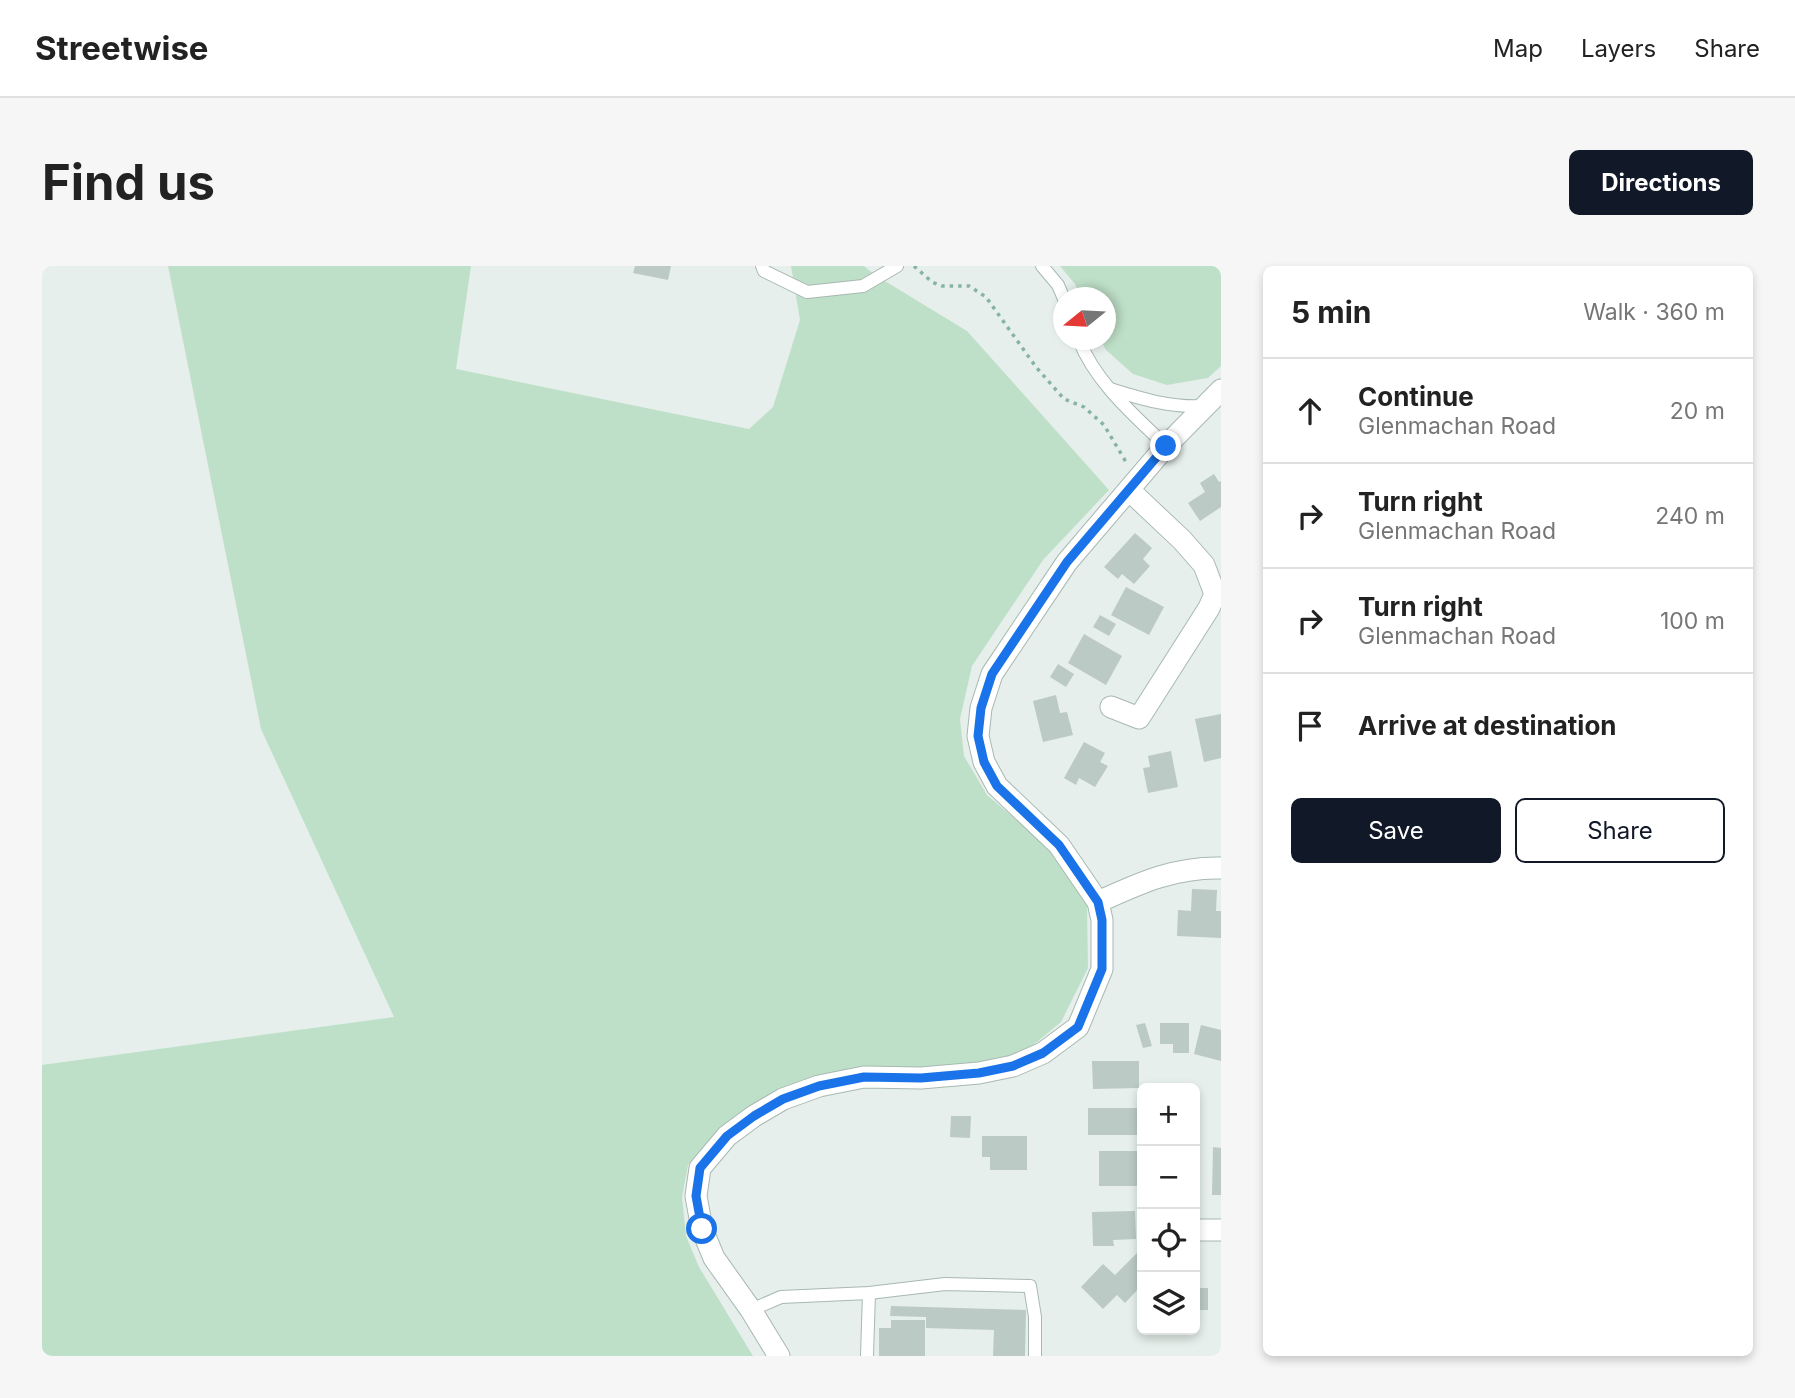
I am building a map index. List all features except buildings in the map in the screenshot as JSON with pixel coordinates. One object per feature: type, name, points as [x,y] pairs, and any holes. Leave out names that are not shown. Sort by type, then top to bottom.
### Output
[{"type":"street","points":[[779,1356],[714,1258],[702,1229],[696,1196],[700,1168],[727,1136],[783,1099],[819,1086],[864,1077],[921,1078],[979,1073],[1013,1066],[1043,1053],[1078,1027],[1102,969],[1102,920],[1098,902],[1059,845],[997,786],[984,762],[978,736],[981,708],[992,674],[1067,562],[1166,446],[1221,390]]},
{"type":"street","points":[[1111,707],[1139,718],[1218,596],[1204,565],[1135,483]]},
{"type":"street","points":[[1098,902],[1149,878],[1197,867],[1221,868]]},
{"type":"street","points":[[1200,1230],[1221,1230]]},
{"type":"lane","points":[[762,266],[764,271],[807,292],[863,286],[897,266]]},
{"type":"lane","points":[[1042,266],[1059,287]]},
{"type":"lane","points":[[1083,350],[1121,403],[1166,446]]},
{"type":"lane","points":[[1110,388],[1151,402],[1187,407],[1206,406]]},
{"type":"lane","points":[[751,1310],[781,1297],[869,1293],[945,1284],[1030,1286],[1035,1317],[1035,1356]]},
{"type":"lane","points":[[867,1356],[869,1293]]},
{"type":"path","points":[[914,266],[932,282],[942,286],[970,286],[986,297],[1036,367],[1064,400],[1084,407],[1104,425],[1135,483]]},
{"type":"green space","points":[[168,266],[471,266],[456,369],[749,429],[773,407],[800,320],[791,266],[864,266],[967,331],[1109,490],[1043,560],[972,666],[960,719],[964,756],[987,795],[1054,851],[1087,906],[1088,968],[1061,1022],[1026,1051],[976,1068],[861,1068],[720,1130],[688,1165],[682,1197],[686,1236],[699,1267],[753,1356],[42,1356],[42,1065],[394,1017],[261,729]]},
{"type":"green space","points":[[1060,266],[1221,266],[1221,366],[1208,378],[1167,385],[1133,374],[1106,350],[1116,350],[1116,287],[1076,287]]},
{"type":"route","points":[[702,1229],[696,1196],[700,1168],[727,1136],[783,1099],[819,1086],[864,1077],[921,1078],[979,1073],[1013,1066],[1043,1053],[1078,1027],[1102,969],[1102,920],[1098,902],[1059,845],[997,786],[984,762],[978,736],[981,708],[992,674],[1067,562],[1166,446]]}]
